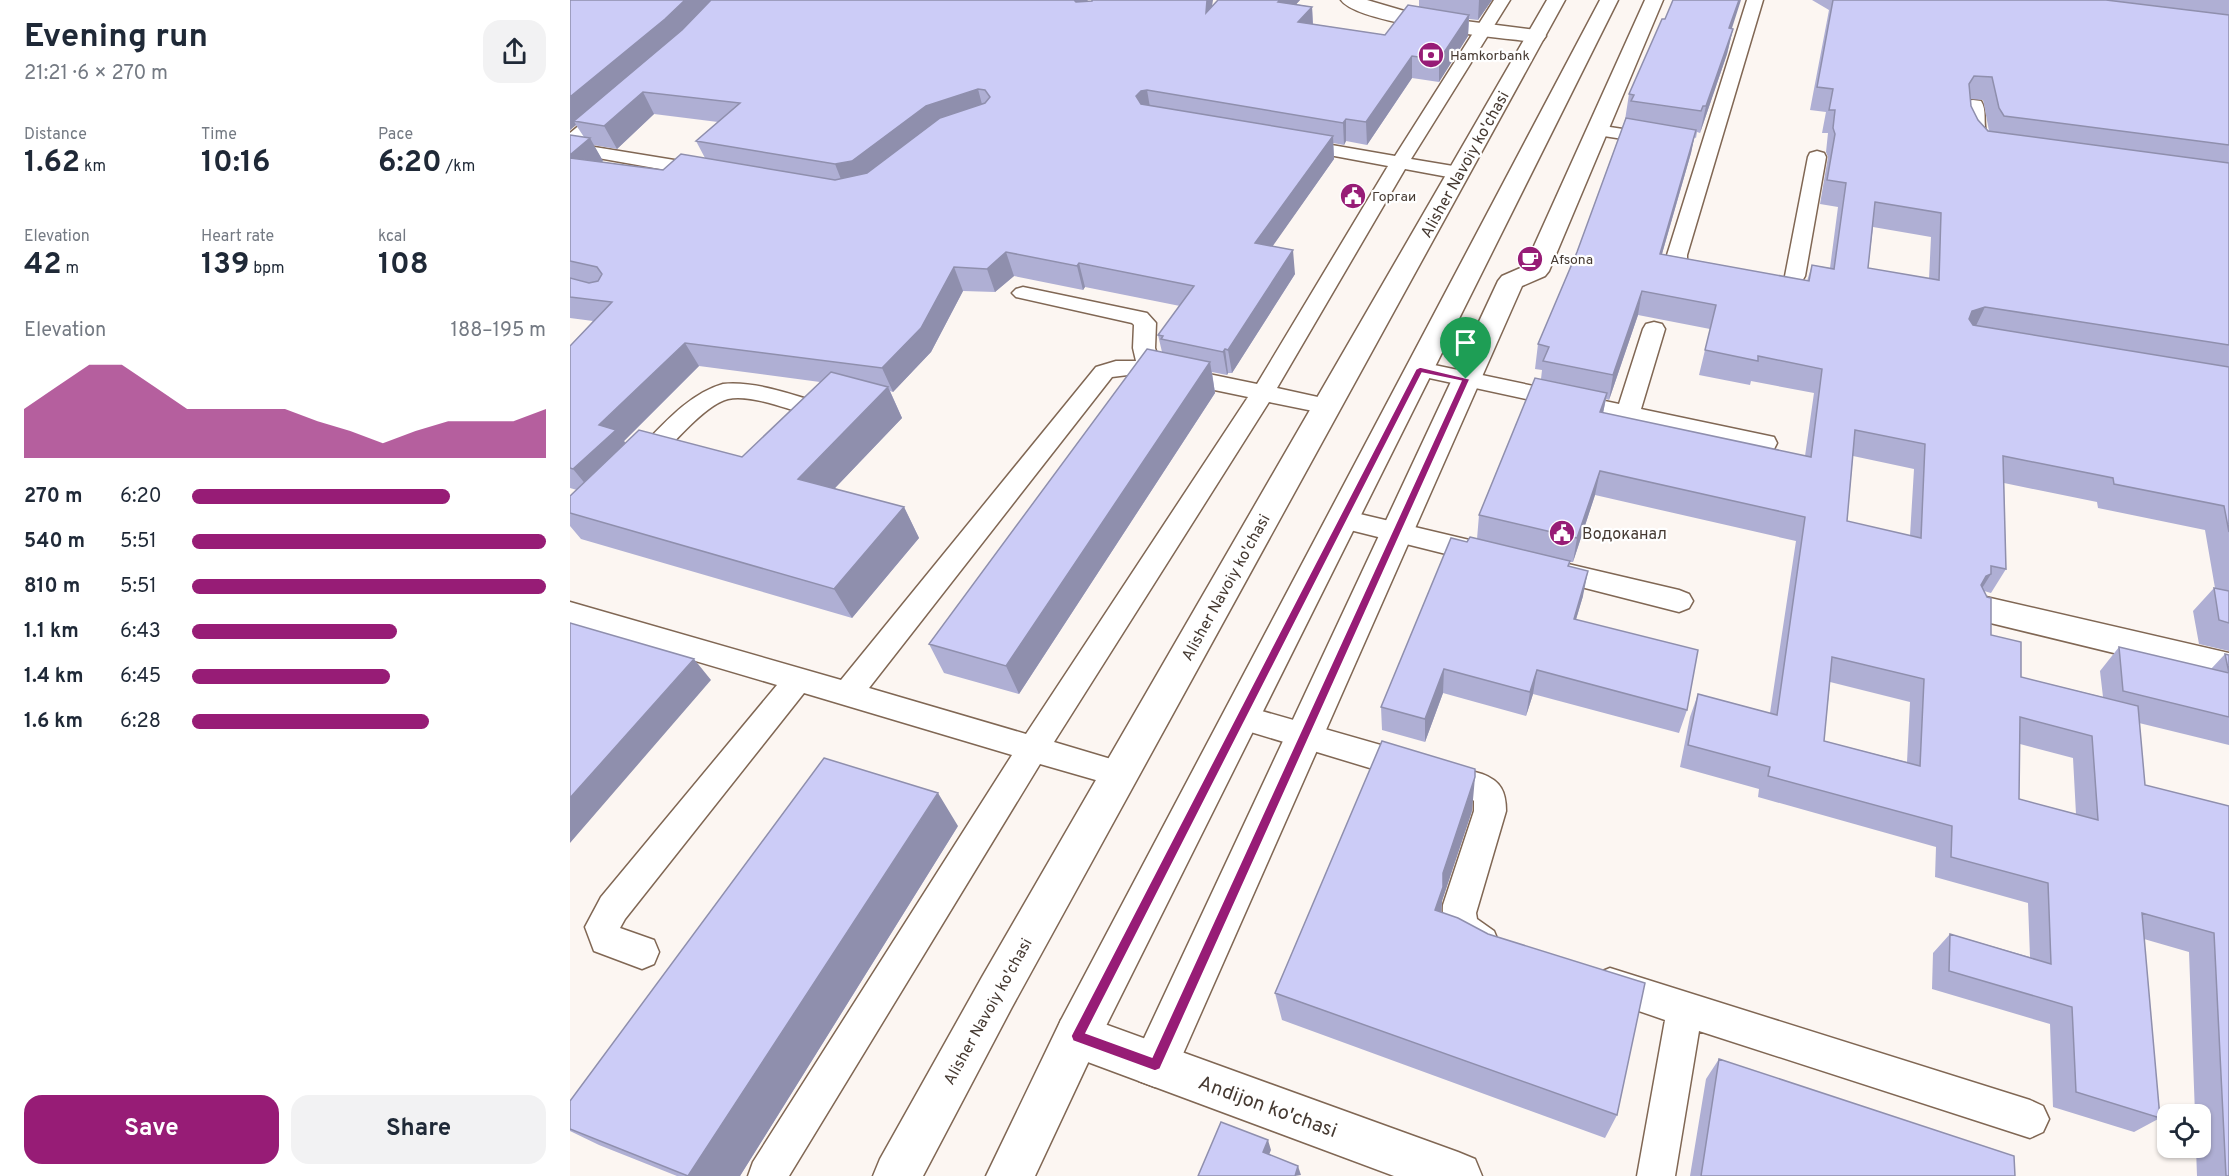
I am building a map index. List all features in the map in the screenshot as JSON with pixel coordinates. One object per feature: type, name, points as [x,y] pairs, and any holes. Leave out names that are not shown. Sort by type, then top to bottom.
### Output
[{"type":"main road","points":[[1350,0],[1375,4],[1418,20],[1536,36]]},
{"type":"main road","name":"Alisher Navoiy ko'chasi","points":[[897,1176],[1120,774],[1556,0]]},
{"type":"main road","points":[[1010,1176],[1077,1036],[1609,0]]},
{"type":"main road","points":[[1155,1065],[1511,281],[1536,271],[1654,0]]},
{"type":"main road","points":[[570,146],[632,91]]},
{"type":"main road","points":[[1973,106],[1978,142],[1987,147],[2009,150]]},
{"type":"main road","points":[[1986,610],[2229,667]]},
{"type":"main road","name":"Andijon ko'chasi","points":[[1077,1036],[1458,1176]]},
{"type":"lane","points":[[767,1176],[1033,749],[1263,393],[1400,162],[1502,0]]},
{"type":"lane","points":[[1720,278],[1685,270],[1677,263],[1677,255],[1755,0]]},
{"type":"lane","points":[[1597,130],[1710,148]]},
{"type":"lane","points":[[1275,141],[1459,173]]},
{"type":"lane","points":[[570,146],[718,174]]},
{"type":"lane","points":[[1741,282],[1778,287],[1791,284],[1795,276],[1817,157]]},
{"type":"lane","points":[[1023,293],[1139,318],[1145,323],[1143,348],[1145,359],[1152,370]]},
{"type":"lane","points":[[1628,414],[1654,329]]},
{"type":"lane","points":[[848,693],[1104,372],[1119,368],[1152,370],[1328,406]]},
{"type":"lane","points":[[1420,369],[1765,443]]},
{"type":"lane","points":[[627,476],[700,405],[713,396],[724,392],[739,391],[809,407]]},
{"type":"lane","points":[[1343,519],[1679,601]]},
{"type":"lane","points":[[570,613],[1120,774]]},
{"type":"lane","points":[[642,952],[606,939],[602,927],[621,899],[799,679]]},
{"type":"lane","points":[[1241,717],[1482,788],[1490,796],[1490,811],[1460,905],[1459,921],[1468,936],[1506,952]]},
{"type":"lane","points":[[1585,977],[2030,1119]]},
{"type":"lane","points":[[1656,1176],[1685,1009]]},
{"type":"building","points":[[570,0],[685,0],[570,97]]},
{"type":"building","points":[[711,0],[1074,0],[1076,2],[1207,0],[1206,13],[1218,0],[1280,0],[1278,2],[1312,7],[1298,22],[1385,35],[1408,5],[1469,15],[1439,60],[1412,56],[1366,122],[1346,119],[1343,123],[1147,90],[1141,91],[1136,96],[1141,104],[1333,136],[1255,243],[1293,250],[1228,350],[1225,349],[1223,352],[1161,339],[1163,336],[1158,335],[1194,286],[1079,263],[1077,266],[1006,252],[987,269],[954,267],[921,328],[882,368],[685,343],[599,425],[616,430],[573,469],[570,468],[570,346],[612,302],[570,297],[570,278],[589,283],[598,281],[602,274],[597,267],[570,261],[570,158],[663,170],[681,154],[835,180],[867,173],[940,118],[985,103],[990,97],[985,90],[978,89],[926,106],[852,161],[835,164],[696,141],[740,103],[643,92],[604,126],[574,121],[682,30]]},
{"type":"building","points":[[1673,0],[1739,0],[1729,28],[1733,29],[1706,106],[1703,106],[1701,111],[1631,101],[1634,95],[1629,94],[1662,19],[1665,19]]},
{"type":"building","points":[[1833,0],[2106,0],[2229,15],[2229,145],[2004,116],[1999,108],[1992,77],[1974,76],[1969,84],[1971,106],[1978,120],[1988,131],[2229,163],[2229,345],[1985,307],[1972,311],[1969,319],[1973,325],[2229,367],[2229,532],[2224,506],[2114,484],[2113,478],[2003,456],[2006,569],[1991,566],[1991,574],[1986,576],[1981,585],[1987,597],[1991,598],[1991,635],[2021,642],[2021,677],[2138,706],[2145,785],[2229,806],[2229,1176],[2226,1176],[2214,933],[2142,913],[2159,1104],[2157,1117],[2076,1092],[2072,1007],[1949,971],[1950,934],[2051,964],[2048,883],[1951,857],[1952,826],[1768,776],[1770,767],[1688,745],[1698,694],[1777,715],[1805,517],[1600,471],[1577,538],[1479,515],[1535,378],[1607,393],[1600,412],[1811,457],[1822,369],[1758,356],[1758,361],[1705,350],[1716,305],[1642,291],[1613,375],[1543,361],[1549,347],[1538,344],[1577,252],[1626,118],[1696,130],[1660,254],[1809,281],[1812,265],[1834,269],[1846,183],[1827,180],[1835,134],[1833,128],[1835,110],[1829,110],[1833,89],[1817,87]],"holes":[[[1875,202],[1941,213],[1939,280],[1868,268]],[[1855,430],[1925,444],[1921,538],[1847,521]],[[1832,657],[1924,679],[1920,766],[1824,741]],[[2020,717],[2092,736],[2098,820],[2019,799]]]},
{"type":"building","points":[[570,135],[590,138],[570,155]]},
{"type":"building","points":[[1147,349],[1210,362],[1006,666],[929,644]]},
{"type":"building","points":[[831,372],[888,387],[798,479],[904,507],[834,589],[570,513],[570,496],[639,430],[742,457]]},
{"type":"building","points":[[1470,537],[1570,561],[1568,566],[1588,571],[1574,619],[1698,650],[1687,710],[1537,670],[1530,692],[1444,669],[1425,719],[1381,707],[1451,538],[1467,542]]},
{"type":"building","points":[[2214,588],[2229,591],[2229,623],[2219,620]]},
{"type":"building","points":[[570,623],[694,659],[570,798]]},
{"type":"building","points":[[2119,647],[2229,673],[2229,717],[2123,691]]},
{"type":"building","points":[[2225,654],[2229,655],[2229,673]]},
{"type":"building","points":[[1382,741],[1475,769],[1475,777],[1443,873],[1443,887],[1435,910],[1458,918],[1488,934],[1645,983],[1617,1115],[1275,993]]},
{"type":"building","points":[[824,758],[938,793],[688,1176],[570,1129],[570,1101]]},
{"type":"building","points":[[1719,1059],[2014,1156],[2015,1176],[1701,1176]]},
{"type":"building","points":[[1221,1122],[1268,1140],[1263,1152],[1298,1166],[1295,1176],[1198,1176]]},
{"type":"place","name":"Hamkorbank","points":[[1431,55]]},
{"type":"place","name":"Горгаи","points":[[1353,196]]},
{"type":"place","name":"Afsona","points":[[1530,259]]},
{"type":"place","name":"Водоканал","points":[[1562,533]]},
{"type":"route","points":[[1420,369],[1466,379],[1155,1065],[1077,1036],[1420,369]]}]
